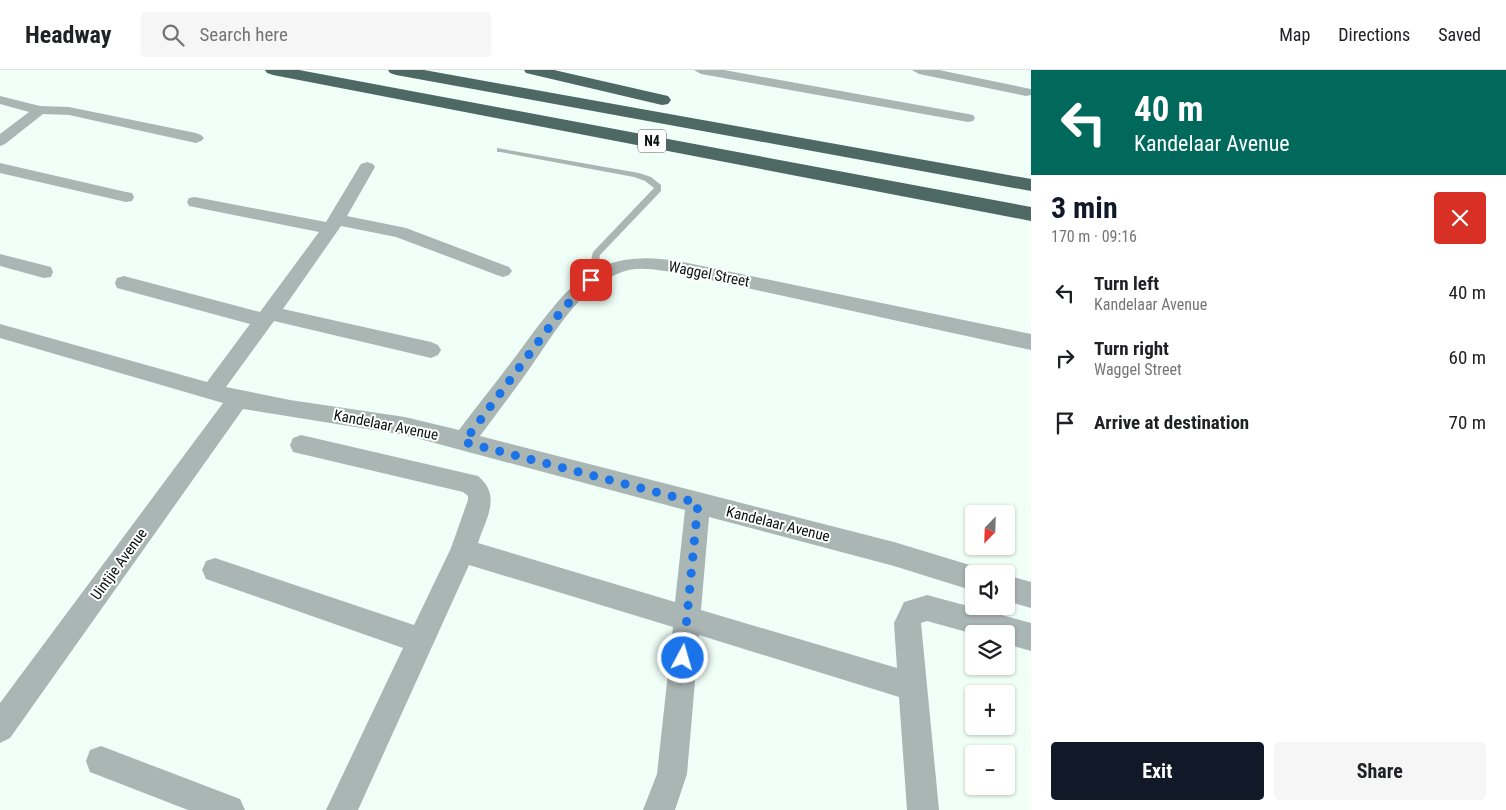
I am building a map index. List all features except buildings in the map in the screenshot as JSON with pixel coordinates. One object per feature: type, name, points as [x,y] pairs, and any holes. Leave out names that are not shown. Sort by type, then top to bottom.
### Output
[{"type":"highway","name":"N4","points":[[273,70],[1031,214]]},
{"type":"highway","name":"N4","points":[[396,70],[1031,185]]},
{"type":"highway","points":[[532,70],[677,104]]},
{"type":"highway","points":[[696,108],[1031,172]]},
{"type":"street","points":[[701,70],[968,118]]},
{"type":"street","points":[[919,70],[1026,92]]},
{"type":"street","points":[[0,100],[40,110],[69,111],[196,138]]},
{"type":"street","points":[[0,141],[40,110]]},
{"type":"street","points":[[0,168],[126,197]]},
{"type":"street","points":[[211,392],[334,225],[367,168]]},
{"type":"street","points":[[195,202],[334,225],[400,232],[503,271]]},
{"type":"street","points":[[0,260],[44,272]]},
{"type":"street","name":"Waggel Street","points":[[464,442],[562,310],[591,280],[617,266],[637,263],[656,264],[882,309],[1031,342]]},
{"type":"street","points":[[124,283],[266,316],[432,350]]},
{"type":"street","name":"Kandelaar Avenue","points":[[0,332],[238,399],[290,409],[405,426],[894,554],[965,575]]},
{"type":"street","name":"Uintjie Avenue","points":[[0,728],[238,399]]},
{"type":"street","points":[[300,445],[470,483],[479,490],[480,500],[463,551],[342,810]]},
{"type":"street","points":[[659,810],[672,774],[698,503]]},
{"type":"street","points":[[463,551],[686,620],[913,687]]},
{"type":"street","points":[[215,570],[421,641]]},
{"type":"street","points":[[1015,591],[1031,595]]},
{"type":"street","points":[[926,809],[907,623],[913,611],[927,608],[1031,638]]},
{"type":"street","points":[[101,761],[230,810]]},
{"type":"lane","points":[[500,150],[636,175],[648,179],[658,187],[657,191],[596,254],[591,280]]},
{"type":"route","points":[[591,280],[562,310],[464,442],[698,503],[683,658]]}]
